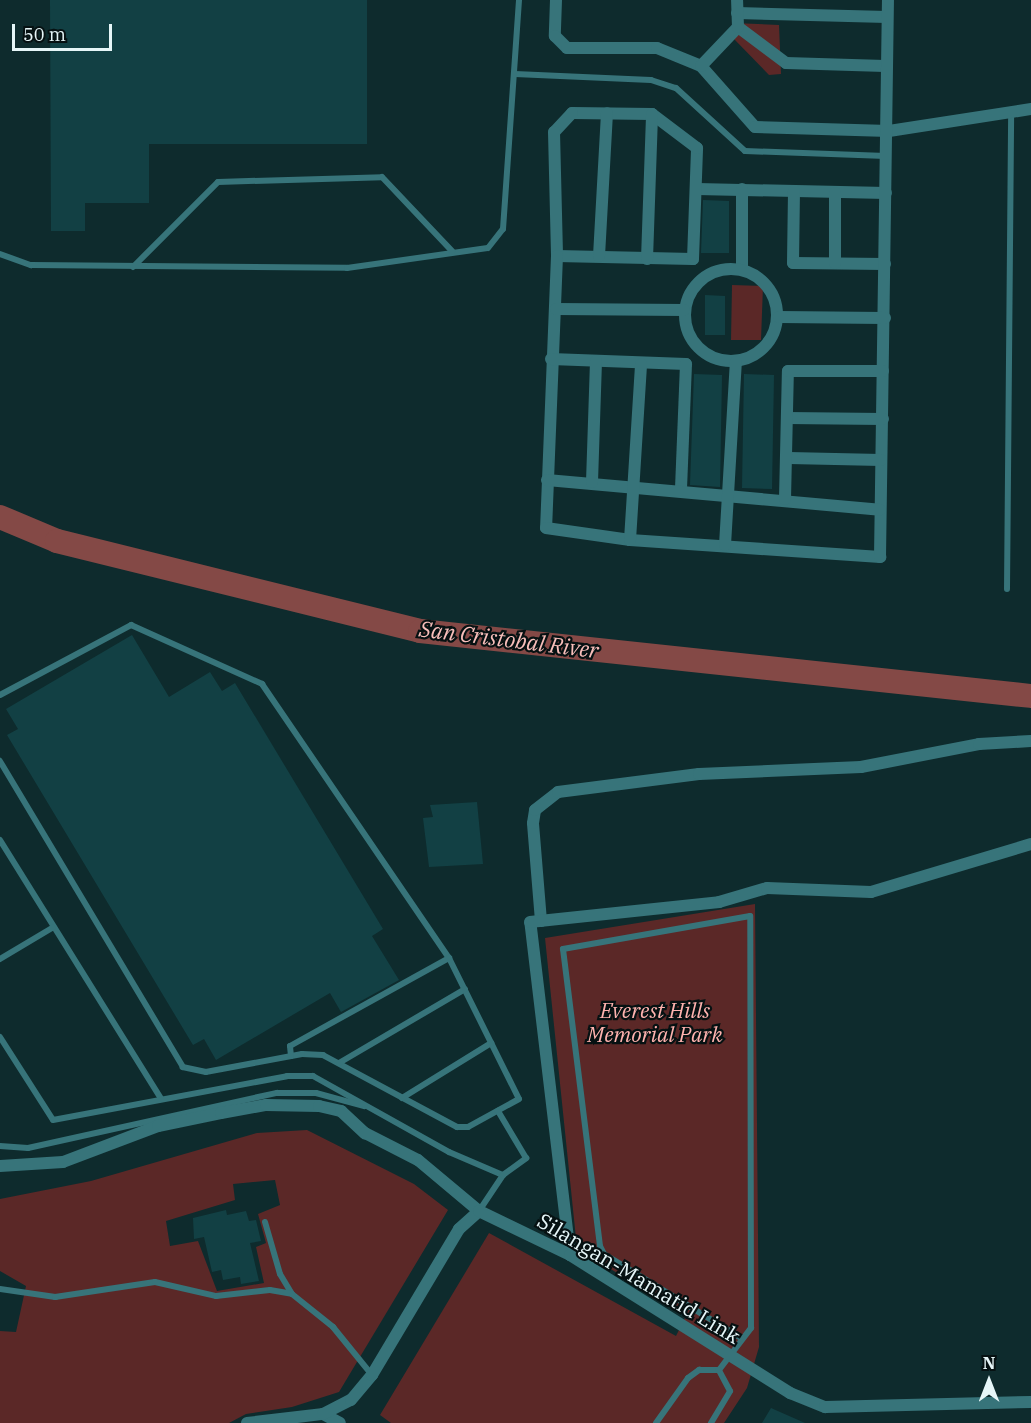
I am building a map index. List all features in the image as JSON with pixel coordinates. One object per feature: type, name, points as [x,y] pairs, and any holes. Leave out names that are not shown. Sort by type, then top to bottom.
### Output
[{"type":"street","points":[[556,0],[555,36],[567,48],[657,48],[701,66],[755,127],[889,131],[1031,109]]},
{"type":"street","points":[[558,256],[693,259],[697,148],[652,114],[572,113],[554,132],[558,256],[551,359],[546,528],[630,540],[880,557],[886,156],[889,131],[885,66],[888,0]]},
{"type":"street","points":[[701,66],[738,27],[737,6],[887,17]]},
{"type":"street","points":[[738,27],[786,63],[885,66]]},
{"type":"street","points":[[599,256],[607,113]]},
{"type":"street","points":[[647,259],[652,114]]},
{"type":"street","points":[[697,189],[886,193]]},
{"type":"street","points":[[742,189],[742,269]]},
{"type":"street","points":[[794,191],[793,263],[885,264]]},
{"type":"street","points":[[835,193],[835,263]]},
{"type":"street","points":[[742,269],[768,285],[779,317],[765,349],[736,362],[716,360],[699,350],[687,332],[684,310],[688,296],[707,275],[742,269]]},
{"type":"street","points":[[556,309],[684,310]]},
{"type":"street","points":[[779,317],[885,318]]},
{"type":"street","points":[[551,359],[686,364],[681,491]]},
{"type":"street","points":[[592,482],[596,361]]},
{"type":"street","points":[[725,545],[736,362]]},
{"type":"street","points":[[630,540],[636,491],[641,364]]},
{"type":"street","points":[[785,499],[789,458],[788,372],[883,372]]},
{"type":"street","points":[[787,418],[883,419]]},
{"type":"street","points":[[789,458],[881,460]]},
{"type":"street","points":[[547,480],[592,482],[636,491],[681,491],[785,499],[880,510]]},
{"type":"street","points":[[541,921],[533,823],[535,810],[558,792],[699,774],[861,767],[979,744],[1031,741]]},
{"type":"street","points":[[570,1255],[530,922],[719,902],[767,888],[871,892],[1031,844]]},
{"type":"street","name":"Silangan-Mamatid Link","points":[[0,1166],[63,1162],[158,1126],[266,1105],[319,1106],[341,1111],[365,1133],[418,1160],[479,1211],[570,1255],[790,1393],[825,1407],[1031,1402]]},
{"type":"street","points":[[247,1423],[323,1414],[351,1400],[372,1375],[459,1229],[479,1211]]},
{"type":"street","points":[[323,1414],[340,1423]]},
{"type":"lane","points":[[0,254],[31,265],[347,268],[488,248],[503,229],[519,0]]},
{"type":"lane","points":[[515,74],[651,80],[676,87],[745,151],[886,156]]},
{"type":"lane","points":[[1007,589],[1011,113]]},
{"type":"lane","points":[[133,267],[218,182],[382,177],[452,252]]},
{"type":"lane","points":[[0,695],[131,625],[262,684],[449,958],[519,1099],[498,1111],[457,1127],[323,1055],[291,1056],[206,1072],[183,1067],[0,761]]},
{"type":"lane","points":[[0,840],[52,928],[161,1099]]},
{"type":"lane","points":[[719,1370],[741,1338],[751,1328],[750,916],[563,949],[600,1246],[604,1254],[741,1338]]},
{"type":"lane","points":[[0,959],[52,928]]},
{"type":"lane","points":[[291,1056],[290,1046],[449,958]]},
{"type":"lane","points":[[339,1063],[465,989]]},
{"type":"lane","points":[[0,1037],[53,1120],[300,1075],[322,1079],[449,1152],[503,1175]]},
{"type":"lane","points":[[402,1098],[491,1043]]},
{"type":"lane","points":[[0,1146],[28,1148],[277,1093],[316,1093],[379,1111]]},
{"type":"lane","points":[[479,1211],[503,1175],[524,1161],[525,1153],[498,1111]]},
{"type":"lane","points":[[265,1222],[280,1274],[292,1294],[333,1327],[372,1375]]},
{"type":"lane","points":[[0,1289],[55,1297],[155,1282],[216,1296],[270,1290],[292,1294]]},
{"type":"lane","points":[[656,1423],[688,1378],[699,1370],[719,1370]]},
{"type":"lane","points":[[711,1423],[730,1391],[719,1370]]},
{"type":"green space","points":[[733,23],[779,25],[781,74],[769,75],[734,39]]},
{"type":"green space","points":[[732,285],[763,286],[761,340],[731,340]]},
{"type":"green space","name":"Everest Hills Memorial Park","points":[[755,904],[759,1347],[747,1388],[724,1423],[391,1423],[380,1415],[489,1233],[676,1336],[686,1316],[577,1248],[545,938]]},
{"type":"green space","points":[[307,1130],[414,1184],[448,1210],[339,1392],[292,1407],[246,1414],[229,1423],[0,1423],[0,1331],[16,1332],[26,1286],[0,1271],[0,1199],[91,1181],[257,1133]],"holes":[[[275,1180],[280,1205],[258,1214],[266,1243],[256,1247],[264,1283],[217,1291],[198,1241],[170,1246],[166,1221],[235,1200],[233,1184]]]},
{"type":"building","points":[[50,0],[367,0],[367,144],[149,144],[149,203],[85,203],[85,231],[51,231]]},
{"type":"building","points":[[703,200],[729,201],[729,253],[701,253]]},
{"type":"building","points":[[705,295],[725,296],[725,335],[705,335]]},
{"type":"building","points":[[694,374],[722,375],[720,487],[690,485]]},
{"type":"building","points":[[744,374],[774,375],[772,489],[742,488]]},
{"type":"building","points":[[132,635],[169,697],[210,672],[222,691],[235,683],[383,929],[372,936],[399,980],[341,1012],[330,993],[216,1060],[204,1039],[193,1045],[7,735],[18,729],[6,709]]},
{"type":"building","points":[[477,802],[483,864],[429,867],[423,818],[433,817],[430,805]]},
{"type":"building","points":[[226,1210],[227,1215],[246,1211],[249,1221],[256,1220],[261,1241],[250,1243],[259,1281],[241,1284],[240,1277],[223,1280],[221,1270],[212,1272],[204,1237],[194,1239],[193,1218]]},
{"type":"building","points":[[771,1408],[805,1423],[762,1423]]},
{"type":"waterway","name":"San Cristobal River","points":[[0,517],[57,541],[420,631],[1031,696]]}]
